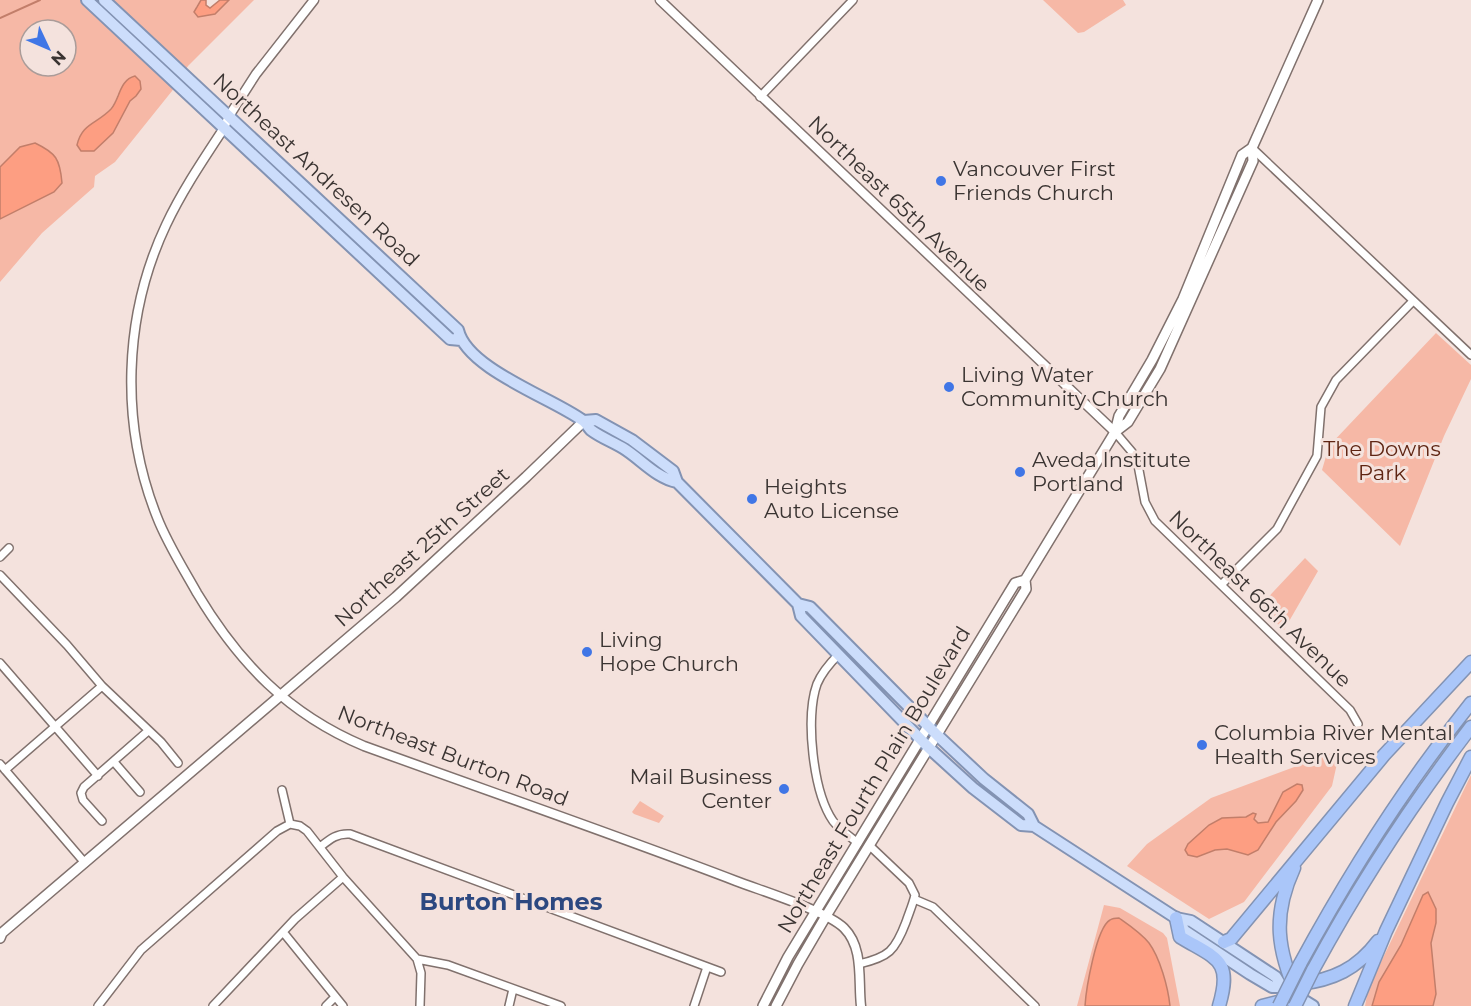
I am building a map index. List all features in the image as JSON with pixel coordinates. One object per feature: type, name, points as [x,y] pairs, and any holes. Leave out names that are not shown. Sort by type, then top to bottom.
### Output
[{"type":"highway","points":[[1224,942],[1231,939],[1397,740],[1471,662]]},
{"type":"highway","points":[[1290,998],[1300,964],[1370,844],[1437,747],[1471,703]]},
{"type":"highway","points":[[1290,998],[1312,970],[1341,918],[1390,841],[1471,727]]},
{"type":"highway","points":[[1355,1006],[1386,931],[1471,758]]},
{"type":"highway","points":[[1290,998],[1281,947],[1280,911],[1286,885],[1303,853]]},
{"type":"highway","points":[[1176,918],[1180,937],[1214,958],[1222,966],[1225,982],[1218,1006]]},
{"type":"highway","points":[[1262,1006],[1290,998],[1315,983],[1344,973],[1361,961],[1386,931]]},
{"type":"main road","name":"Northeast Andresen Road","points":[[87,0],[450,339],[461,340]]},
{"type":"main road","name":"Northeast Andresen Road","points":[[104,0],[458,330],[461,340],[485,363],[512,382],[584,421],[596,420],[632,440],[673,471],[677,482],[798,604],[810,607],[984,779],[1028,814],[1034,826]]},
{"type":"main road","name":"Northeast Fourth Plain Boulevard","points":[[776,1006],[826,916],[1026,589],[1025,580],[1115,432],[1119,416],[1148,367],[1186,290],[1242,155],[1252,148],[1318,0]]},
{"type":"main road","name":"Northeast 25th Street","points":[[280,696],[396,597],[584,421]]},
{"type":"main road","name":"Northeast Fourth Plain Boulevard","points":[[763,1006],[788,957],[1015,583],[1025,580]]},
{"type":"main road","points":[[798,604],[801,616],[812,618],[834,639],[841,638]]},
{"type":"main road","name":"Northeast Andresen Road","points":[[801,616],[929,748],[973,789],[1021,825],[1034,826],[1176,918],[1191,921],[1224,942],[1276,977],[1290,998]]},
{"type":"main road","points":[[839,654],[844,651],[858,664],[870,666]]},
{"type":"main road","points":[[1,935],[280,696]]},
{"type":"main road","name":"Northeast Andresen Road","points":[[1176,918],[1185,931],[1211,949],[1290,998],[1313,1006]]},
{"type":"street","name":"Northeast Burton Road","points":[[314,0],[256,74],[229,116],[224,128],[179,199],[165,226],[148,270],[135,328],[131,366],[132,410],[146,486],[171,548],[225,637],[257,675],[280,696],[318,724],[364,746],[708,870],[837,921],[851,936],[857,951],[861,1006]]},
{"type":"street","name":"Northeast 65th Avenue","points":[[660,0],[1115,432]]},
{"type":"street","points":[[760,97],[853,0]]},
{"type":"street","points":[[1252,148],[1471,355]]},
{"type":"street","points":[[1221,585],[1277,529],[1317,456],[1321,406],[1336,380],[1413,301]]},
{"type":"street","name":"Northeast 66th Avenue","points":[[1115,432],[1132,452],[1138,465],[1145,502],[1155,521],[1350,710],[1358,724]]},
{"type":"street","points":[[0,557],[9,548]]},
{"type":"street","points":[[0,575],[68,645],[102,686],[161,742],[178,763]]},
{"type":"street","points":[[839,654],[826,668],[816,687],[813,702],[813,753],[816,773],[830,814],[838,827],[858,843]]},
{"type":"street","points":[[0,663],[98,776]]},
{"type":"street","points":[[85,863],[2,767],[55,727],[102,686]]},
{"type":"street","points":[[102,822],[83,800],[81,793],[84,787],[148,731]]},
{"type":"street","points":[[114,762],[140,792]]},
{"type":"street","points":[[282,790],[290,824]]},
{"type":"street","points":[[98,1006],[141,950],[277,831],[290,824],[300,826],[320,846],[344,877],[417,959],[421,973],[420,1006]]},
{"type":"street","points":[[320,846],[334,836],[350,834],[722,972]]},
{"type":"street","points":[[859,964],[878,960],[894,948],[900,939],[914,899],[913,887],[870,846]]},
{"type":"street","points":[[213,1006],[295,919],[344,877]]},
{"type":"street","points":[[914,899],[936,909],[1035,1006]]},
{"type":"street","points":[[283,932],[343,1006]]},
{"type":"street","points":[[417,959],[448,965],[561,1006]]},
{"type":"street","points":[[694,1006],[707,967]]},
{"type":"street","points":[[509,1006],[513,988]]},
{"type":"street","points":[[326,1006],[334,996]]},
{"type":"green space","points":[[0,0],[201,0],[196,7],[198,17],[214,14],[229,0],[254,0],[188,66],[172,91],[115,162],[95,176],[94,187],[42,233],[0,282],[0,219],[54,192],[62,183],[8,160],[0,167]],"holes":[[[118,94],[136,96],[130,101],[113,133],[97,120],[110,109]]]},
{"type":"green space","points":[[1043,0],[1123,0],[1126,5],[1084,32],[1078,33]]},
{"type":"green space","name":"The Downs Park","points":[[1436,333],[1471,365],[1471,379],[1444,436],[1400,546],[1322,470],[1329,446]]},
{"type":"green space","points":[[1305,558],[1318,571],[1284,630],[1259,607]]},
{"type":"green space","points":[[1340,750],[1332,786],[1244,902],[1209,919],[1127,866],[1147,844],[1211,798]]},
{"type":"green space","points":[[1471,775],[1471,1006],[1365,1006],[1368,989]]},
{"type":"green space","points":[[640,801],[664,816],[659,823],[632,812]]},
{"type":"green space","points":[[1104,905],[1120,908],[1163,933],[1167,938],[1180,1006],[1077,1006]]},
{"type":"shaded area","points":[[201,0],[206,0],[206,5],[210,8],[220,0],[229,0],[215,14],[198,17],[194,12]]},
{"type":"shaded area","points":[[135,76],[140,81],[141,89],[130,101],[113,133],[94,151],[81,151],[77,145],[82,132],[111,109],[126,81]]},
{"type":"shaded area","points":[[35,143],[48,150],[56,158],[62,183],[54,192],[0,219],[0,167],[20,147]]},
{"type":"shaded area","points":[[1297,784],[1302,785],[1303,790],[1276,822],[1258,850],[1248,855],[1227,849],[1215,850],[1197,857],[1188,855],[1185,850],[1188,844],[1209,825],[1222,818],[1246,817],[1253,813],[1256,814],[1254,819],[1258,823],[1268,822],[1283,792]]},
{"type":"shaded area","points":[[1428,892],[1436,909],[1436,923],[1431,943],[1436,994],[1433,1006],[1372,1006],[1379,982],[1401,945],[1423,895]]},
{"type":"shaded area","points":[[1119,918],[1135,929],[1153,949],[1163,973],[1170,1006],[1085,1006],[1087,987],[1100,935],[1110,920]]},
{"type":"waterway","points":[[0,18],[40,0]]},
{"type":"place","name":"Vancouver First Friends Church","points":[[941,181]]},
{"type":"place","name":"Living Water Community Church","points":[[949,387]]},
{"type":"place","name":"Aveda Institute Portland","points":[[1020,472]]},
{"type":"place","name":"Heights Auto License","points":[[752,499]]},
{"type":"place","name":"Living Hope Church","points":[[587,652]]},
{"type":"place","name":"Columbia River Mental Health Services","points":[[1202,745]]},
{"type":"place","name":"Mail Business Center","points":[[784,789]]},
{"type":"district","name":"Burton Homes","points":[[511,902]]}]
